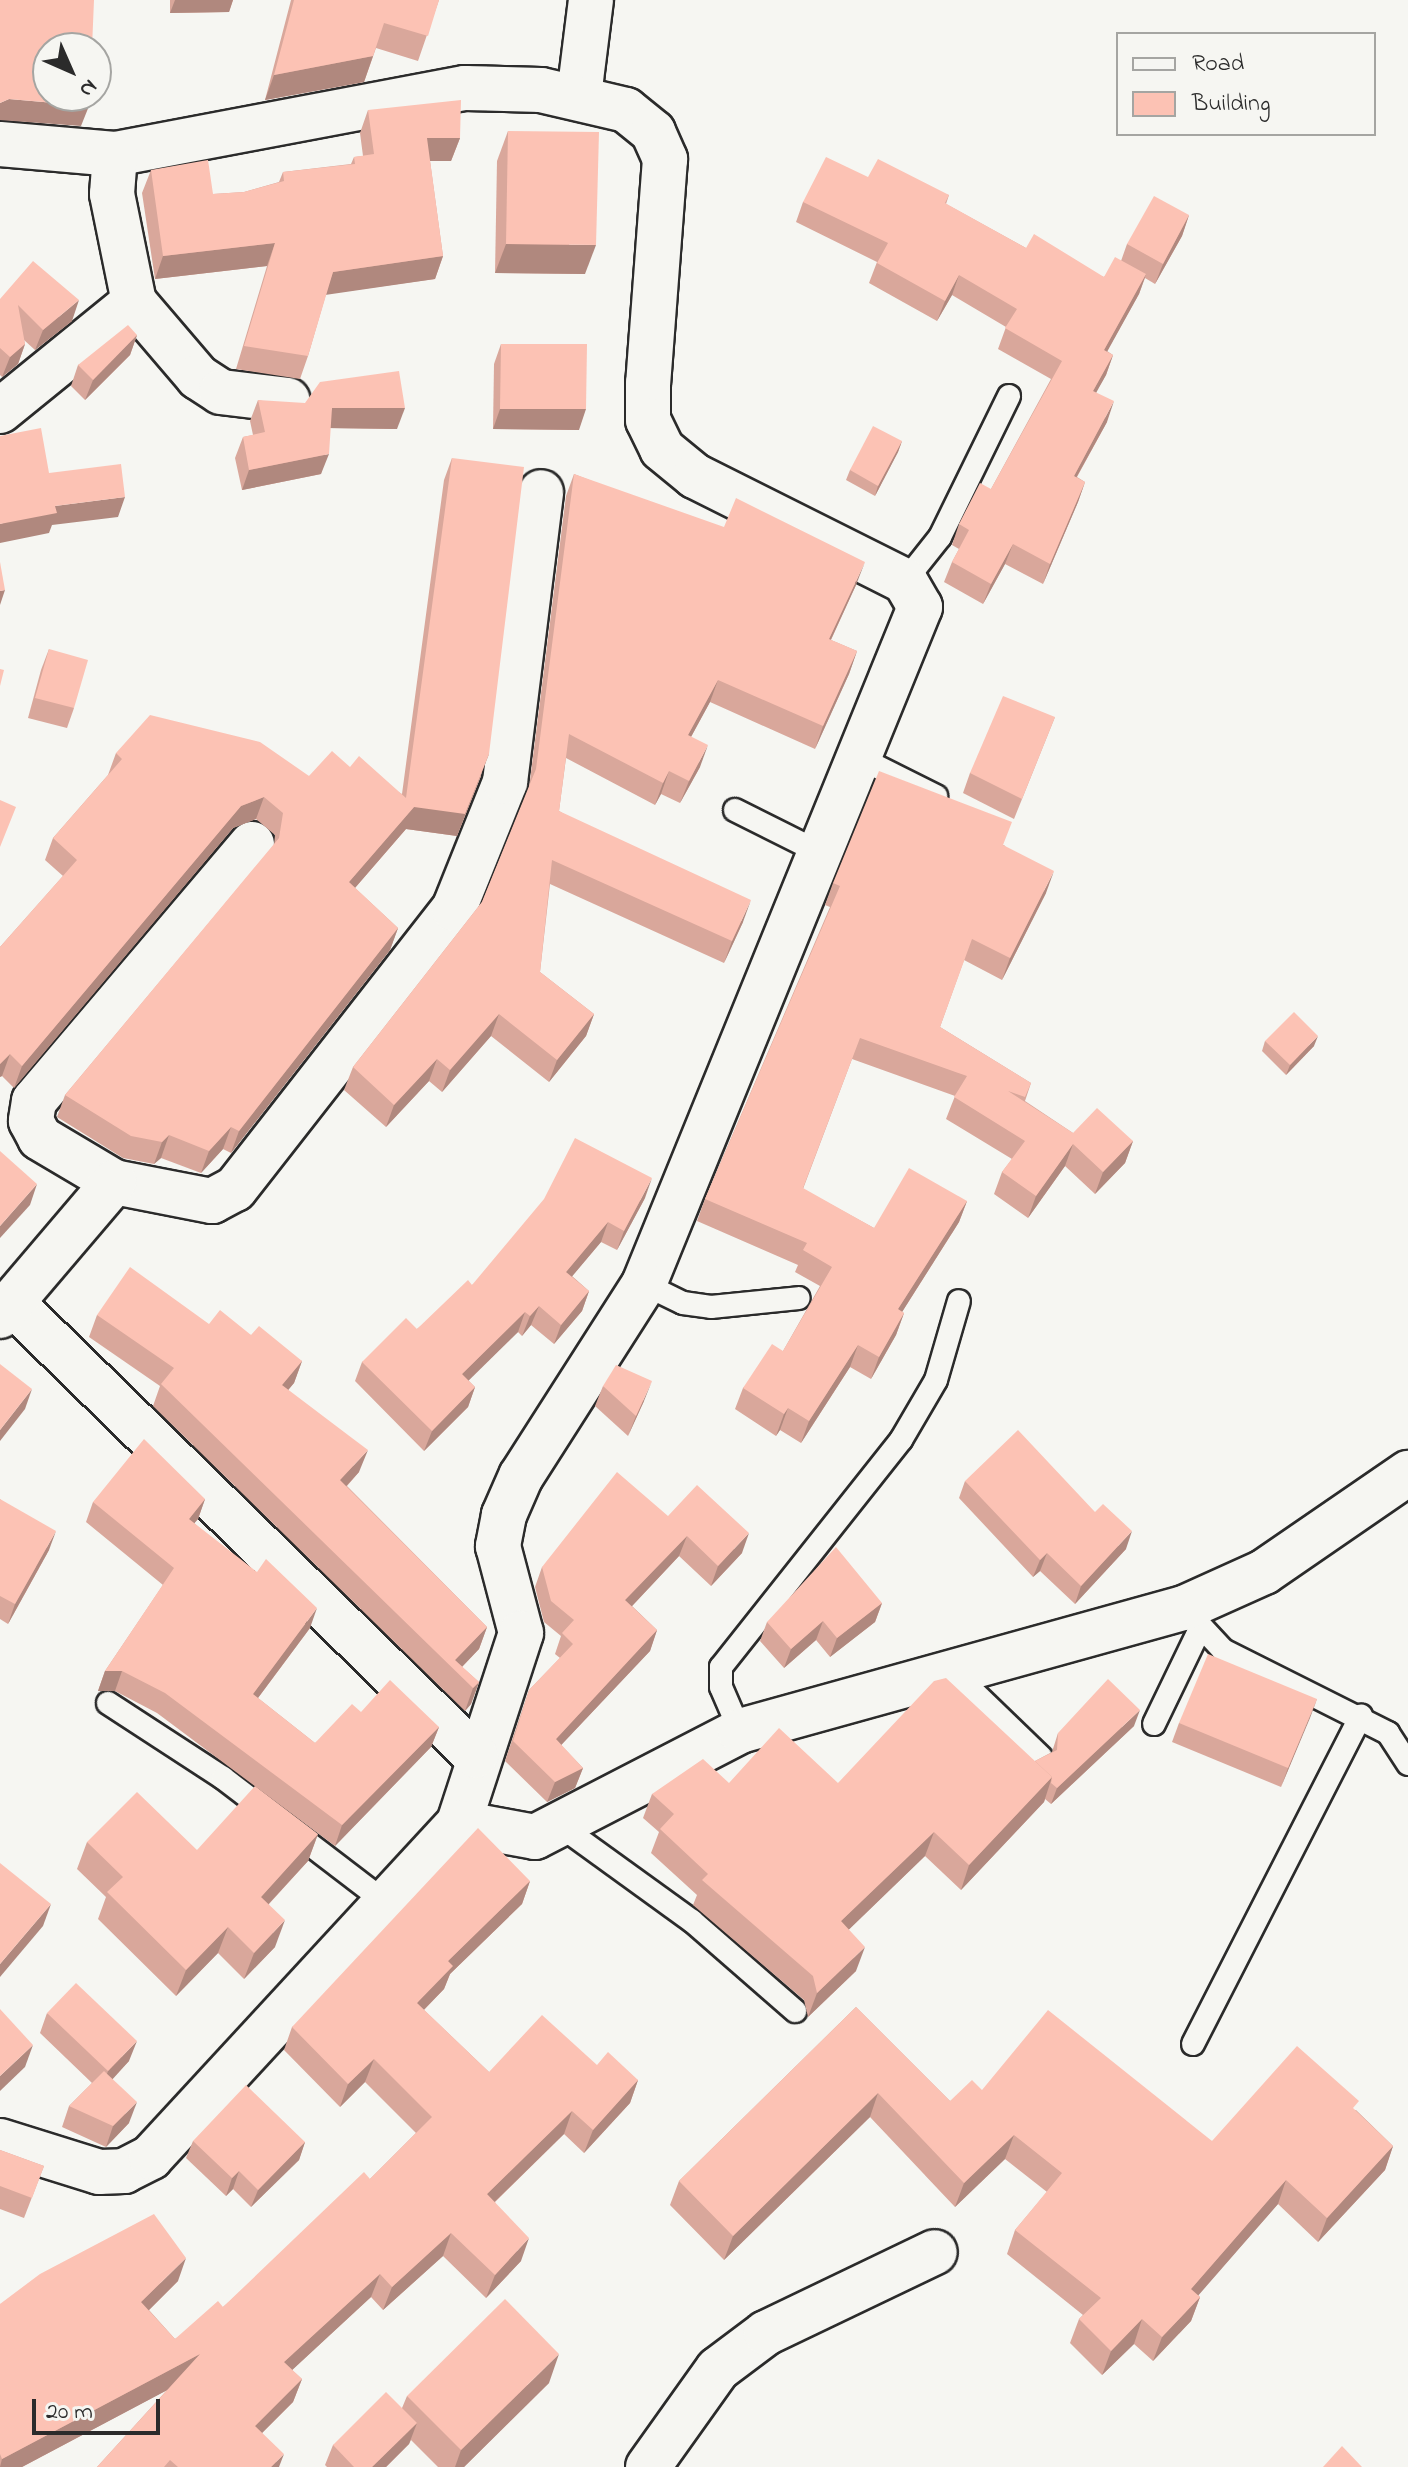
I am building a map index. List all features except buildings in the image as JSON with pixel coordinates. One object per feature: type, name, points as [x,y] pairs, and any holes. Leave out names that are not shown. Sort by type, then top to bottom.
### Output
[{"type":"street","points":[[579,96],[591,0]]},
{"type":"street","points":[[0,144],[115,154],[465,88],[579,96],[626,110],[653,132],[665,159],[648,383],[648,420],[662,449],[695,476],[905,581],[920,607],[914,635],[644,1284],[504,1515],[498,1546],[521,1633],[476,1756],[459,1823],[388,1904],[151,2157],[124,2171],[99,2172],[0,2141]]},
{"type":"street","points":[[115,154],[112,194],[134,302],[198,377],[221,392],[288,400]]},
{"type":"street","points":[[0,411],[134,302]]},
{"type":"street","points":[[252,844],[34,1101],[31,1121],[40,1138],[114,1182],[212,1201],[235,1189],[454,909],[505,782],[541,492]]},
{"type":"street","points":[[114,1182],[6,1310],[476,1756]]},
{"type":"street","points":[[459,1823],[513,1837],[562,1827],[740,1731],[954,1673],[1192,1618],[1408,1473]]},
{"type":"street","points":[[648,2467],[718,2369],[766,2333],[935,2252]]},
{"type":"lane","points":[[905,581],[940,537],[1009,396]]},
{"type":"lane","points":[[862,759],[954,805]]},
{"type":"lane","points":[[735,810],[823,854]]},
{"type":"lane","points":[[644,1284],[711,1307],[799,1298]]},
{"type":"lane","points":[[740,1731],[721,1687],[721,1667],[901,1440],[936,1380],[959,1301]]},
{"type":"lane","points":[[1154,1724],[1192,1618],[1223,1650],[1361,1715],[1388,1733],[1408,1764]]},
{"type":"lane","points":[[954,1673],[1041,1757]]},
{"type":"lane","points":[[108,1703],[223,1778],[388,1904]]},
{"type":"lane","points":[[1193,2044],[1361,1715]]},
{"type":"lane","points":[[562,1827],[692,1921],[795,2011]]}]
